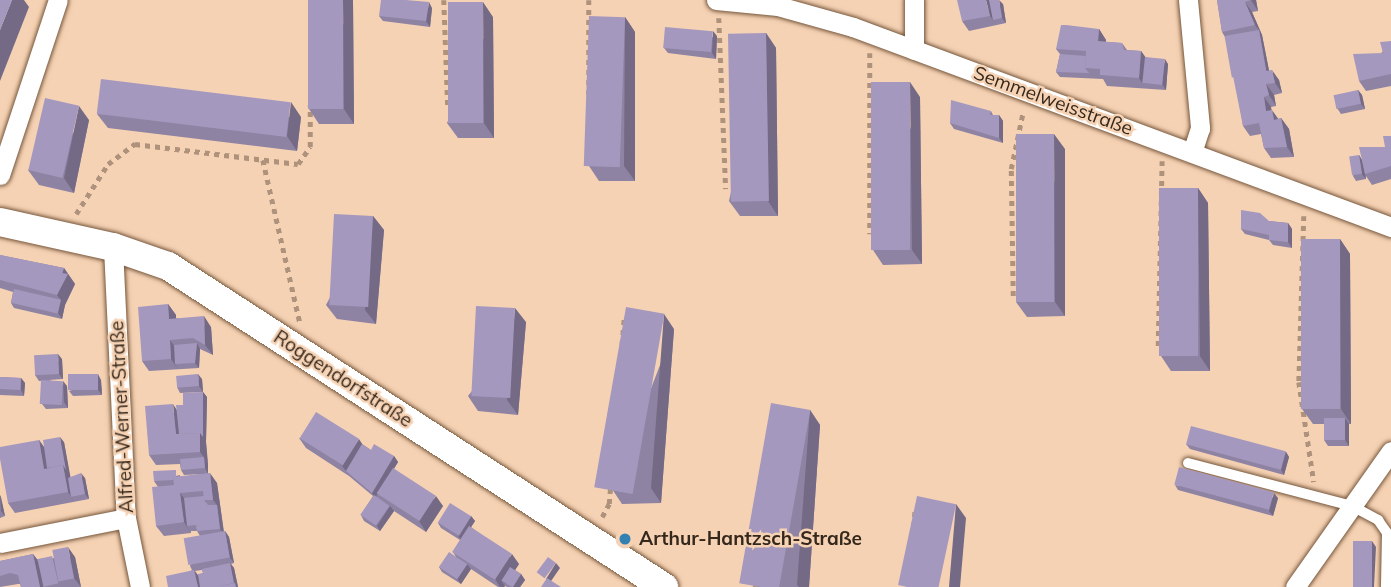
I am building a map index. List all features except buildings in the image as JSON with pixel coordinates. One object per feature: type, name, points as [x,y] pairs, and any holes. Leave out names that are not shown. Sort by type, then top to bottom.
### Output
[{"type":"street","points":[[0,175],[58,0]]},
{"type":"street","name":"Semmelweisstraße","points":[[716,0],[778,6],[870,33],[1391,227]]},
{"type":"street","points":[[914,0],[914,50]]},
{"type":"street","points":[[1188,0],[1200,128],[1192,152]]},
{"type":"street","name":"Roggendorfstraße","points":[[0,222],[113,247],[168,265],[664,587]]},
{"type":"street","name":"Alfred-Werner-Straße","points":[[113,247],[126,518],[140,587]]},
{"type":"street","points":[[1295,587],[1391,451]]},
{"type":"street","points":[[0,543],[126,518]]},
{"type":"lane","points":[[1188,463],[1352,506],[1378,520],[1387,533],[1386,587]]},
{"type":"path","points":[[444,0],[448,109]]},
{"type":"path","points":[[589,0],[589,120]]},
{"type":"path","points":[[716,0],[724,60],[726,189]]},
{"type":"path","points":[[870,33],[870,234]]},
{"type":"path","points":[[1013,296],[1011,169],[1027,92]]},
{"type":"path","points":[[64,236],[108,164],[135,144],[298,164],[310,147],[310,94]]},
{"type":"path","points":[[1158,346],[1163,141]]},
{"type":"path","points":[[263,160],[307,355]]},
{"type":"path","points":[[1307,195],[1300,254],[1299,382],[1317,497]]},
{"type":"path","points":[[590,539],[609,504],[624,317]]},
{"type":"path","points":[[755,587],[769,438]]},
{"type":"path","points":[[909,587],[915,508]]},
{"type":"place","name":"Arthur-Hantzsch-Straße","points":[[625,539]]}]
